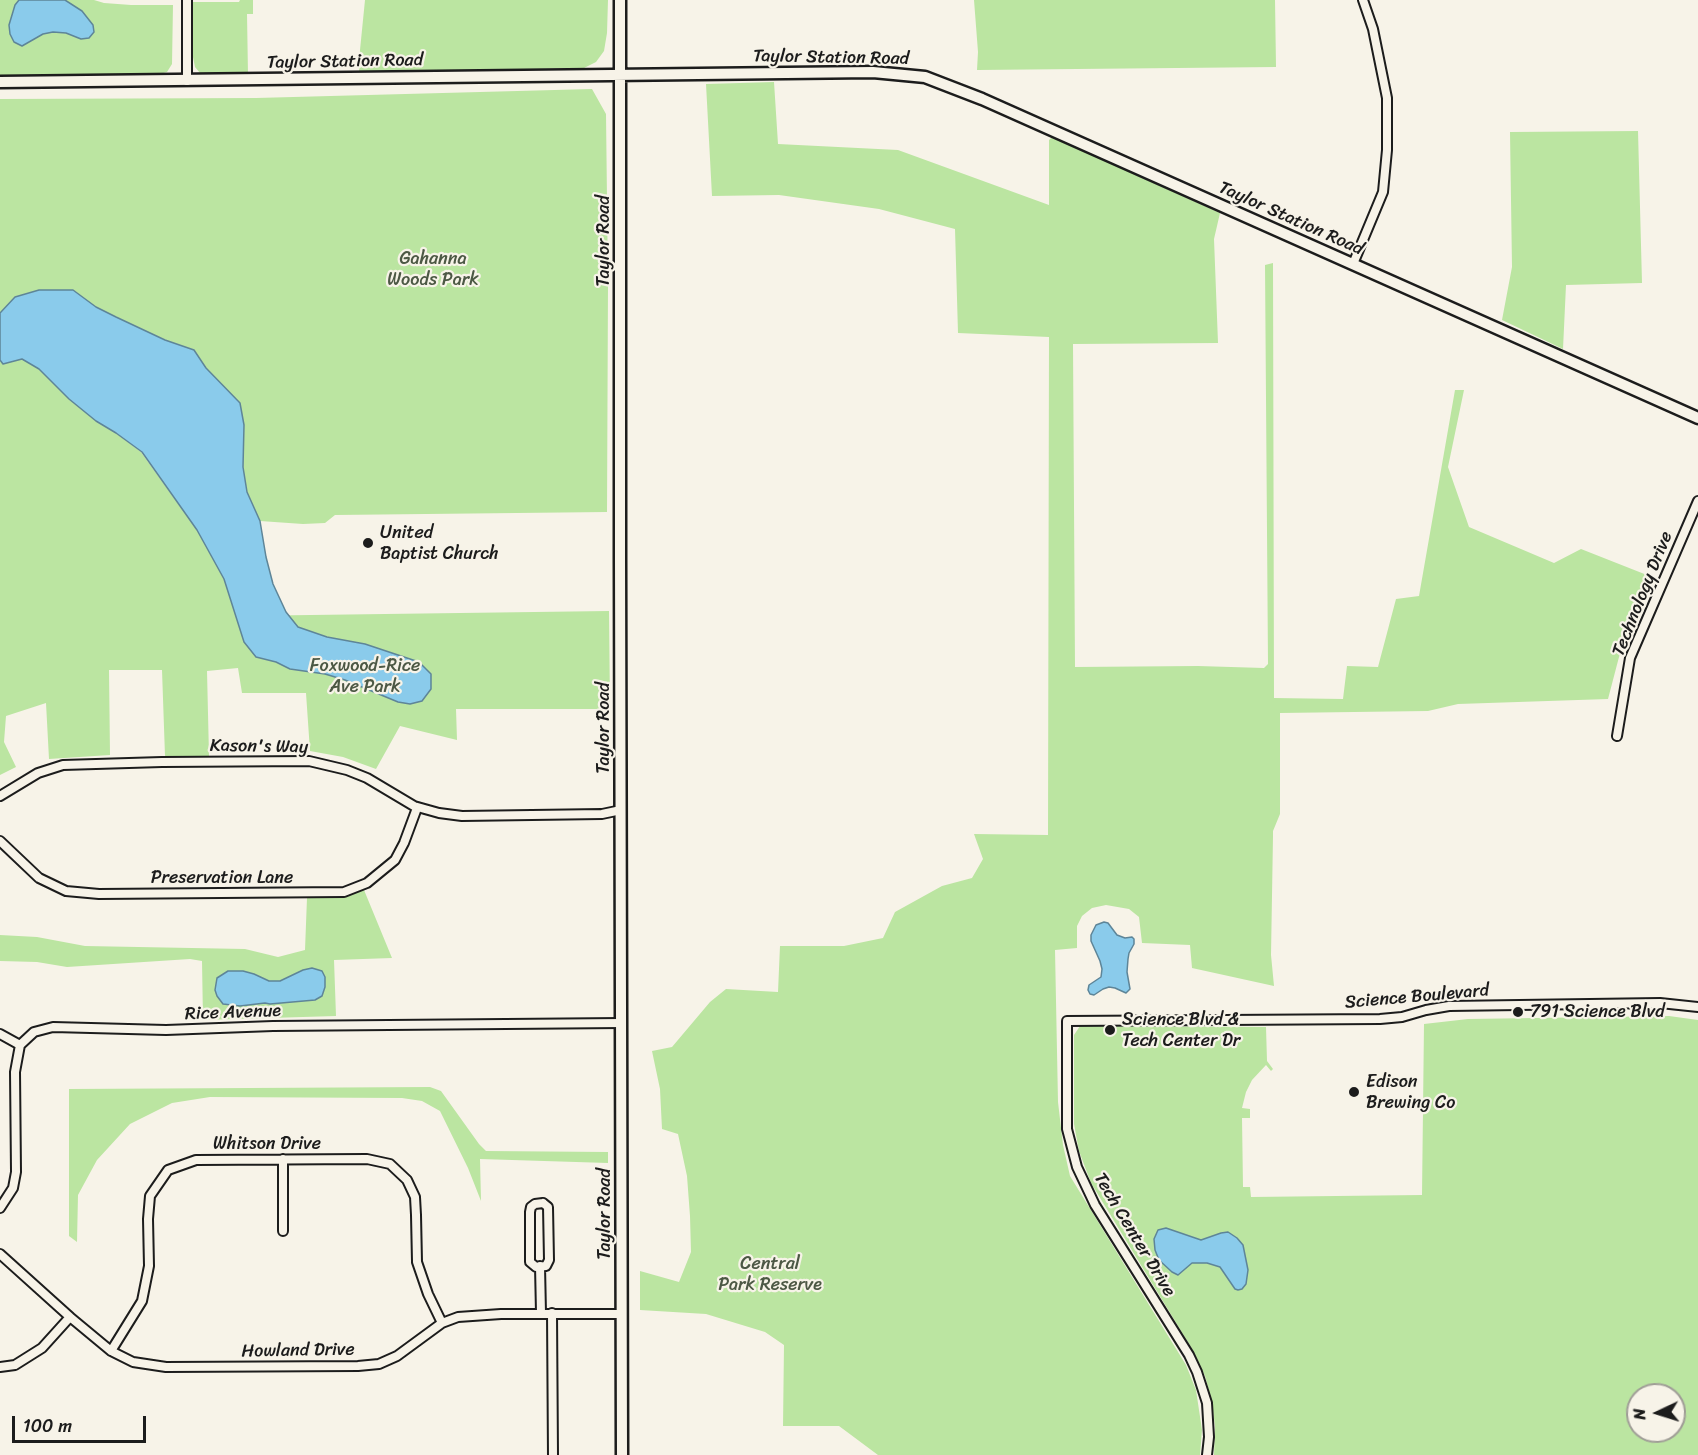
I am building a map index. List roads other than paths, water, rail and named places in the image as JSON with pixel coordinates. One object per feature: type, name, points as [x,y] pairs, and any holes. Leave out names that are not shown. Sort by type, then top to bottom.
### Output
[{"type":"main road","name":"Taylor Road","points":[[620,0],[622,1455]]},
{"type":"main road","name":"Taylor Station Road","points":[[0,82],[873,72],[925,77],[982,99],[1698,418]]},
{"type":"street","points":[[187,0],[187,81]]},
{"type":"street","points":[[1353,264],[1383,192],[1387,150],[1387,98],[1374,29],[1363,0]]},
{"type":"street","name":"Technology Drive","points":[[1617,736],[1630,658],[1698,501]]},
{"type":"street","name":"Kason's Way","points":[[0,796],[38,773],[63,765],[309,761],[347,770],[367,778],[417,808],[439,813],[462,816],[602,814],[621,810]]},
{"type":"street","name":"Preservation Lane","points":[[0,841],[39,878],[66,891],[99,894],[344,892],[367,883],[395,860],[417,808]]},
{"type":"street","name":"Science Boulevard","points":[[1067,1022],[1380,1019],[1402,1017],[1426,1010],[1460,1005],[1660,1003],[1698,1007]]},
{"type":"street","name":"Tech Center Drive","points":[[1067,1022],[1067,1129],[1077,1167],[1095,1204],[1197,1371],[1207,1403],[1209,1429],[1207,1455]]},
{"type":"street","name":"Rice Avenue","points":[[20,1045],[34,1032],[53,1027],[166,1030],[273,1026],[622,1023]]},
{"type":"street","points":[[0,1034],[20,1045],[15,1072],[16,1172],[13,1188],[0,1208]]},
{"type":"street","points":[[283,1159],[283,1231]]},
{"type":"street","name":"Whitson Drive","points":[[111,1351],[142,1301],[149,1266],[150,1196],[168,1170],[196,1160],[367,1159],[390,1164],[407,1180],[415,1197],[417,1262],[428,1294],[442,1323]]},
{"type":"street","points":[[543,1203],[548,1207],[549,1260],[546,1266],[540,1266],[533,1265],[531,1262],[530,1212],[531,1207],[535,1204],[543,1203]]},
{"type":"street","name":"Howland Drive","points":[[0,1254],[111,1351],[133,1362],[166,1367],[378,1364],[397,1356],[442,1323],[459,1317],[501,1314],[621,1314]]},
{"type":"street","points":[[540,1266],[541,1314]]},
{"type":"street","points":[[552,1314],[553,1455]]},
{"type":"street","points":[[0,1367],[15,1365],[42,1348],[70,1317]]},
{"type":"water","points":[[19,0],[65,0],[82,11],[93,25],[94,32],[89,38],[81,39],[66,33],[53,32],[43,34],[22,46],[14,42],[9,25],[15,5]]},
{"type":"water","points":[[39,290],[73,290],[96,307],[116,317],[165,340],[194,350],[206,368],[240,403],[244,425],[243,467],[247,492],[260,521],[273,584],[286,612],[298,627],[327,637],[365,644],[419,662],[431,674],[431,689],[422,701],[410,704],[398,702],[345,680],[325,674],[290,669],[276,662],[256,657],[244,642],[224,579],[197,530],[142,452],[96,421],[69,399],[39,369],[22,359],[3,364],[0,360],[0,313],[15,297]]},
{"type":"water","points":[[1108,923],[1117,935],[1134,939],[1128,959],[1127,972],[1130,989],[1126,993],[1109,987],[1094,995],[1088,990],[1089,985],[1101,977],[1102,969],[1091,941],[1091,935],[1096,925]]},
{"type":"water","points":[[312,968],[322,971],[325,977],[322,996],[315,1000],[240,1006],[223,1004],[215,990],[217,978],[228,971],[243,971],[269,981],[280,981]]},
{"type":"water","points":[[1166,1228],[1201,1240],[1228,1232],[1237,1238],[1243,1245],[1248,1270],[1246,1284],[1242,1289],[1235,1289],[1220,1267],[1207,1263],[1192,1263],[1178,1275],[1172,1272],[1159,1260],[1155,1250],[1154,1239],[1158,1230]]},
{"type":"place","name":"United Baptist Church","points":[[368,543]]},
{"type":"place","name":"791 Science Blvd","points":[[1518,1012]]},
{"type":"place","name":"Science Blvd & Tech Center Dr","points":[[1110,1030]]},
{"type":"place","name":"Edison Brewing Co","points":[[1354,1092]]},
{"type":"park label","name":"Gahanna Woods Park","points":[[433,269]]},
{"type":"park label","name":"Foxwood-Rice Ave Park","points":[[365,676]]},
{"type":"park label","name":"Central Park Reserve","points":[[770,1274]]}]
